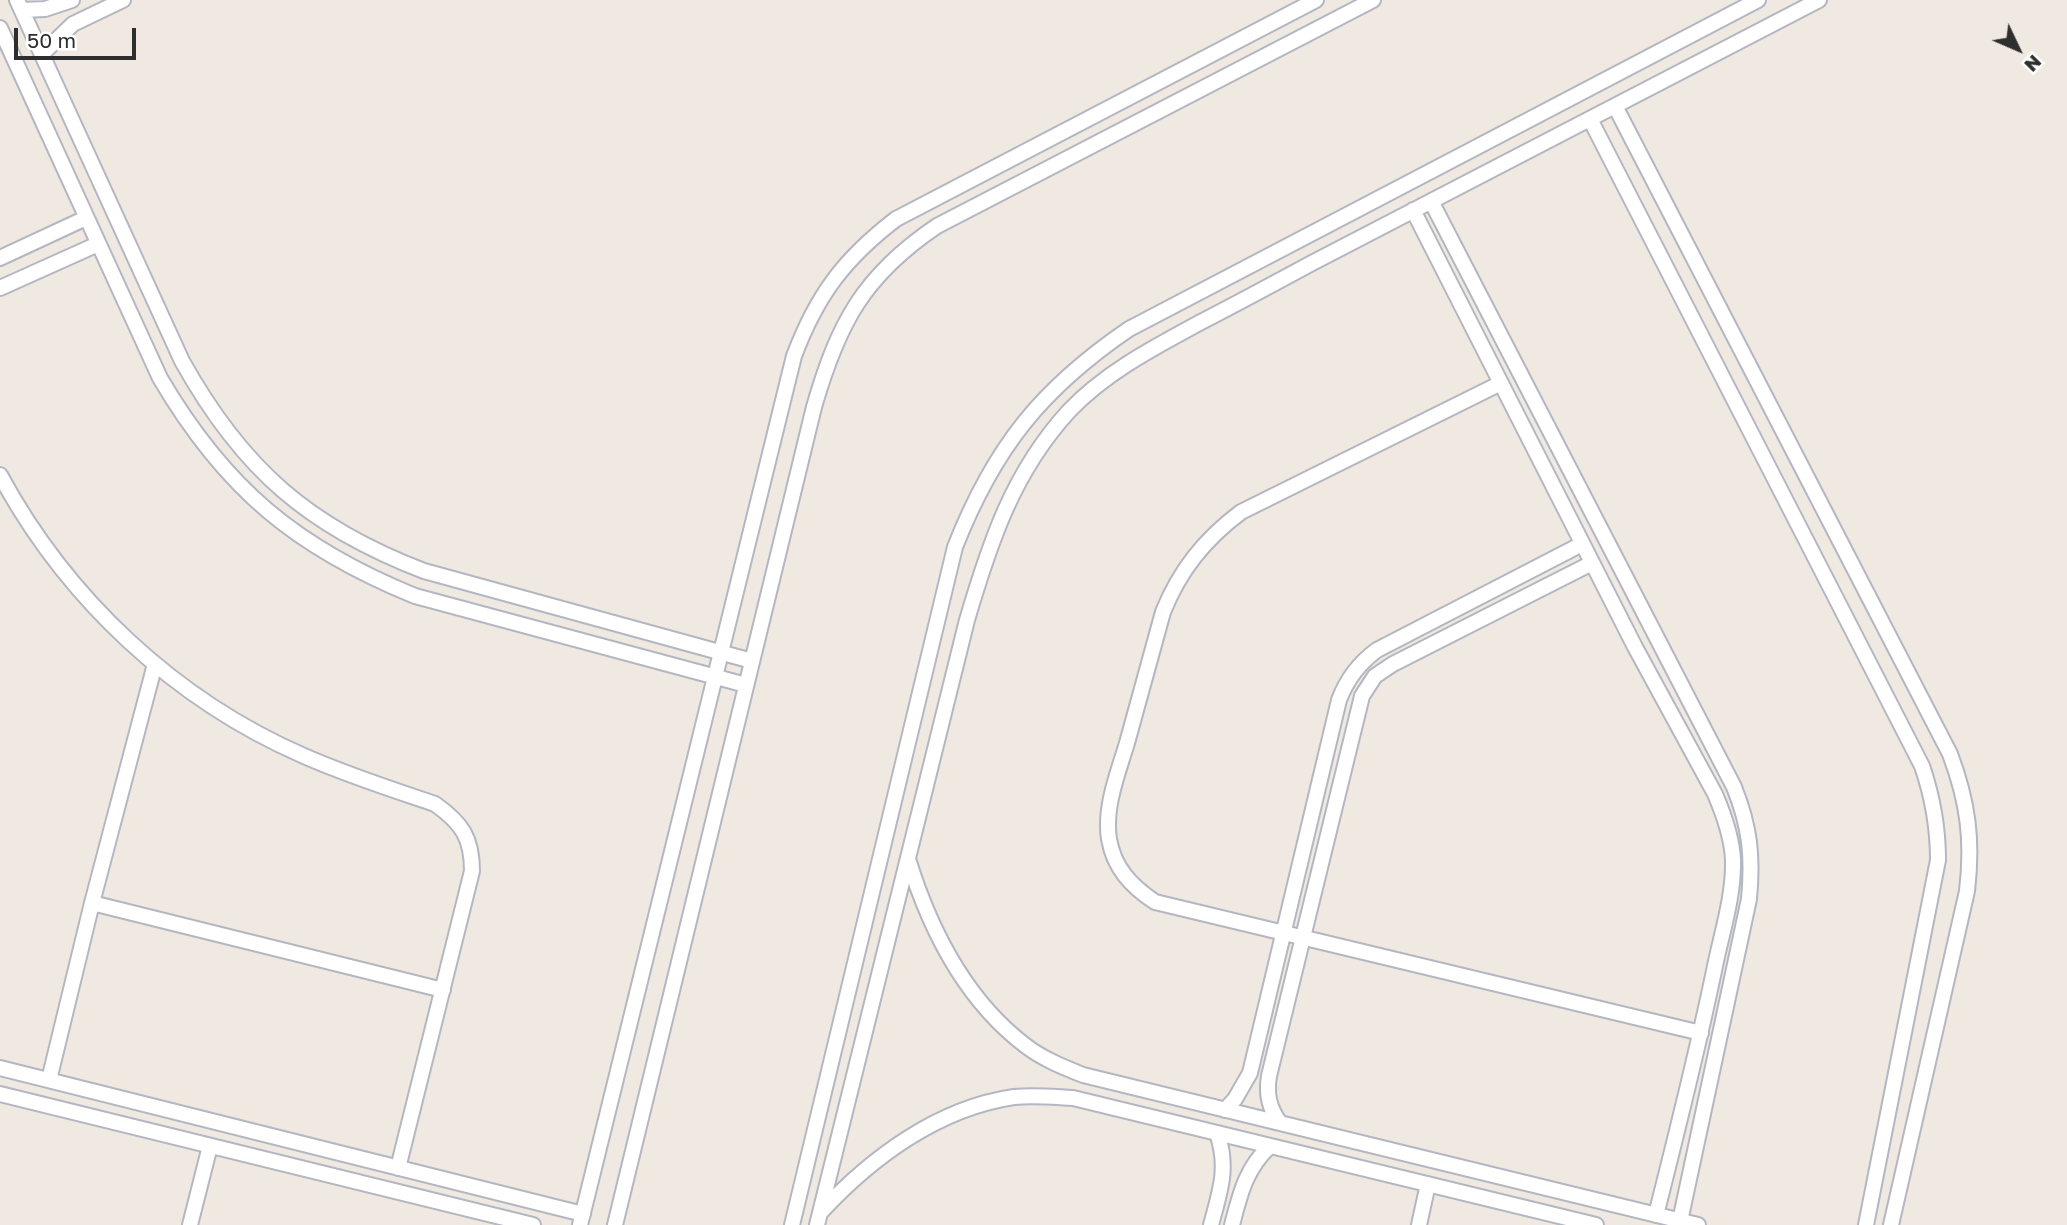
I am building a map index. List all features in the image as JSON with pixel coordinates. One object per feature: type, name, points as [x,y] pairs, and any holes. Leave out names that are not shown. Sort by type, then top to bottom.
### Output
[{"type":"street","points":[[20,5],[45,9],[72,0]]},
{"type":"street","points":[[42,54],[73,24],[123,0]]},
{"type":"street","points":[[0,1068],[398,1168],[582,1220],[794,356],[806,323],[817,303],[844,265],[868,240],[895,219],[1316,0]]},
{"type":"street","points":[[615,1225],[814,407],[827,363],[859,299],[881,271],[907,246],[936,226],[1373,0]]},
{"type":"street","points":[[792,1225],[955,547],[988,473],[1027,417],[1064,378],[1095,352],[1129,329],[1758,0]]},
{"type":"street","points":[[818,1219],[984,565],[1015,487],[1036,450],[1070,410],[1096,386],[1139,356],[1819,0]]},
{"type":"street","points":[[20,5],[182,361],[205,402],[233,440],[282,490],[300,506],[339,532],[381,554],[425,571],[752,661]]},
{"type":"street","points":[[0,28],[160,378],[181,414],[230,476],[286,527],[326,554],[415,596],[746,685]]},
{"type":"street","points":[[1615,106],[1950,754],[1967,807],[1970,835],[1967,891],[1891,1225]]},
{"type":"street","points":[[1590,119],[1922,766],[1933,796],[1938,828],[1938,860],[1866,1225]]},
{"type":"street","points":[[1431,201],[1734,787],[1744,813],[1751,842],[1749,899],[1680,1221]]},
{"type":"street","points":[[1413,211],[1725,818],[1733,861],[1731,888],[1701,1033],[1656,1215]]},
{"type":"street","points":[[0,258],[86,218]]},
{"type":"street","points":[[0,288],[98,244]]},
{"type":"street","points":[[1500,383],[1241,512],[1201,545],[1185,566],[1163,612],[1111,797],[1108,836],[1113,857],[1123,875],[1137,891],[1155,902],[1701,1033]]},
{"type":"street","points":[[0,475],[34,533],[58,565],[112,625],[155,664],[244,727],[304,756],[435,804],[452,816],[465,832],[472,852],[472,871],[398,1168]]},
{"type":"street","points":[[1224,1110],[1235,1099],[1250,1073],[1339,700],[1350,677],[1367,657],[1377,650],[1582,544]]},
{"type":"street","points":[[1280,1123],[1270,1106],[1267,1086],[1357,707],[1368,684],[1392,664],[1592,563]]},
{"type":"street","points":[[49,1080],[92,902],[155,664]]},
{"type":"street","points":[[908,859],[920,898],[937,936],[958,971],[1003,1027],[1027,1047],[1054,1063],[1083,1075],[1698,1225]]},
{"type":"street","points":[[92,902],[443,990]]},
{"type":"street","points":[[0,1094],[533,1225]]},
{"type":"street","points":[[818,1219],[848,1182],[900,1143],[984,1104],[1013,1097],[1043,1096],[1073,1098],[1596,1225]]},
{"type":"street","points":[[1211,1225],[1223,1180],[1222,1150],[1217,1133]]},
{"type":"street","points":[[190,1225],[209,1146]]},
{"type":"street","points":[[1232,1225],[1247,1174],[1259,1156],[1270,1146]]},
{"type":"street","points":[[1419,1225],[1428,1184]]}]
